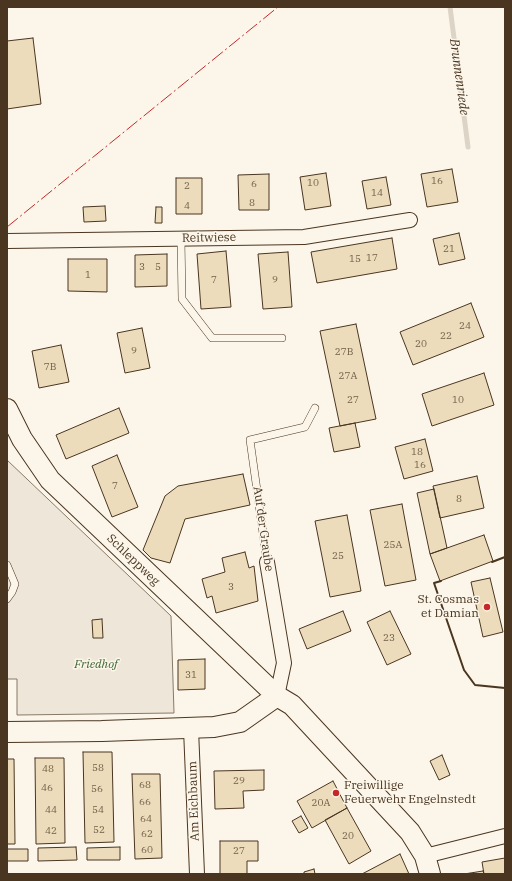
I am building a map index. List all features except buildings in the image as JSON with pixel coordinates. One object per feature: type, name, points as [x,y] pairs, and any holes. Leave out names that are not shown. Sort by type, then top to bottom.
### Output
[{"type":"street","name":"Reitwiese","points":[[7,242],[304,237],[410,220]]},
{"type":"street","name":"Schleppweg","points":[[7,409],[22,439],[50,480],[278,696]]},
{"type":"street","name":"Auf der Graube","points":[[267,562],[284,663],[278,696]]},
{"type":"street","points":[[7,732],[191,729],[214,727],[240,722],[278,696],[292,705],[410,832],[428,865],[505,836]]},
{"type":"street","name":"Am Eichbaum","points":[[191,729],[197,874]]},
{"type":"lane","points":[[181,239],[182,299],[212,338],[282,338]]},
{"type":"lane","name":"Auf der Graube","points":[[267,562],[250,440],[306,427],[315,408]]},
{"type":"lane","points":[[7,565],[15,584],[7,599]]},
{"type":"green space","name":"Friedhof","points":[[7,460],[171,616],[174,713],[17,715],[17,679],[7,679]]},
{"type":"waterway","name":"Brunnenriede","points":[[450,7],[468,147]]},
{"type":"wall","points":[[492,562],[505,557]]},
{"type":"wall","points":[[441,581],[434,583],[464,670],[475,685],[505,688]]},
{"type":"power","points":[[7,227],[278,7]]},
{"type":"place","name":"St. Cosmas et Damian","points":[[487,607]]},
{"type":"place","name":"Freiwillige Feuerwehr Engelnstedt","points":[[336,793]]}]
